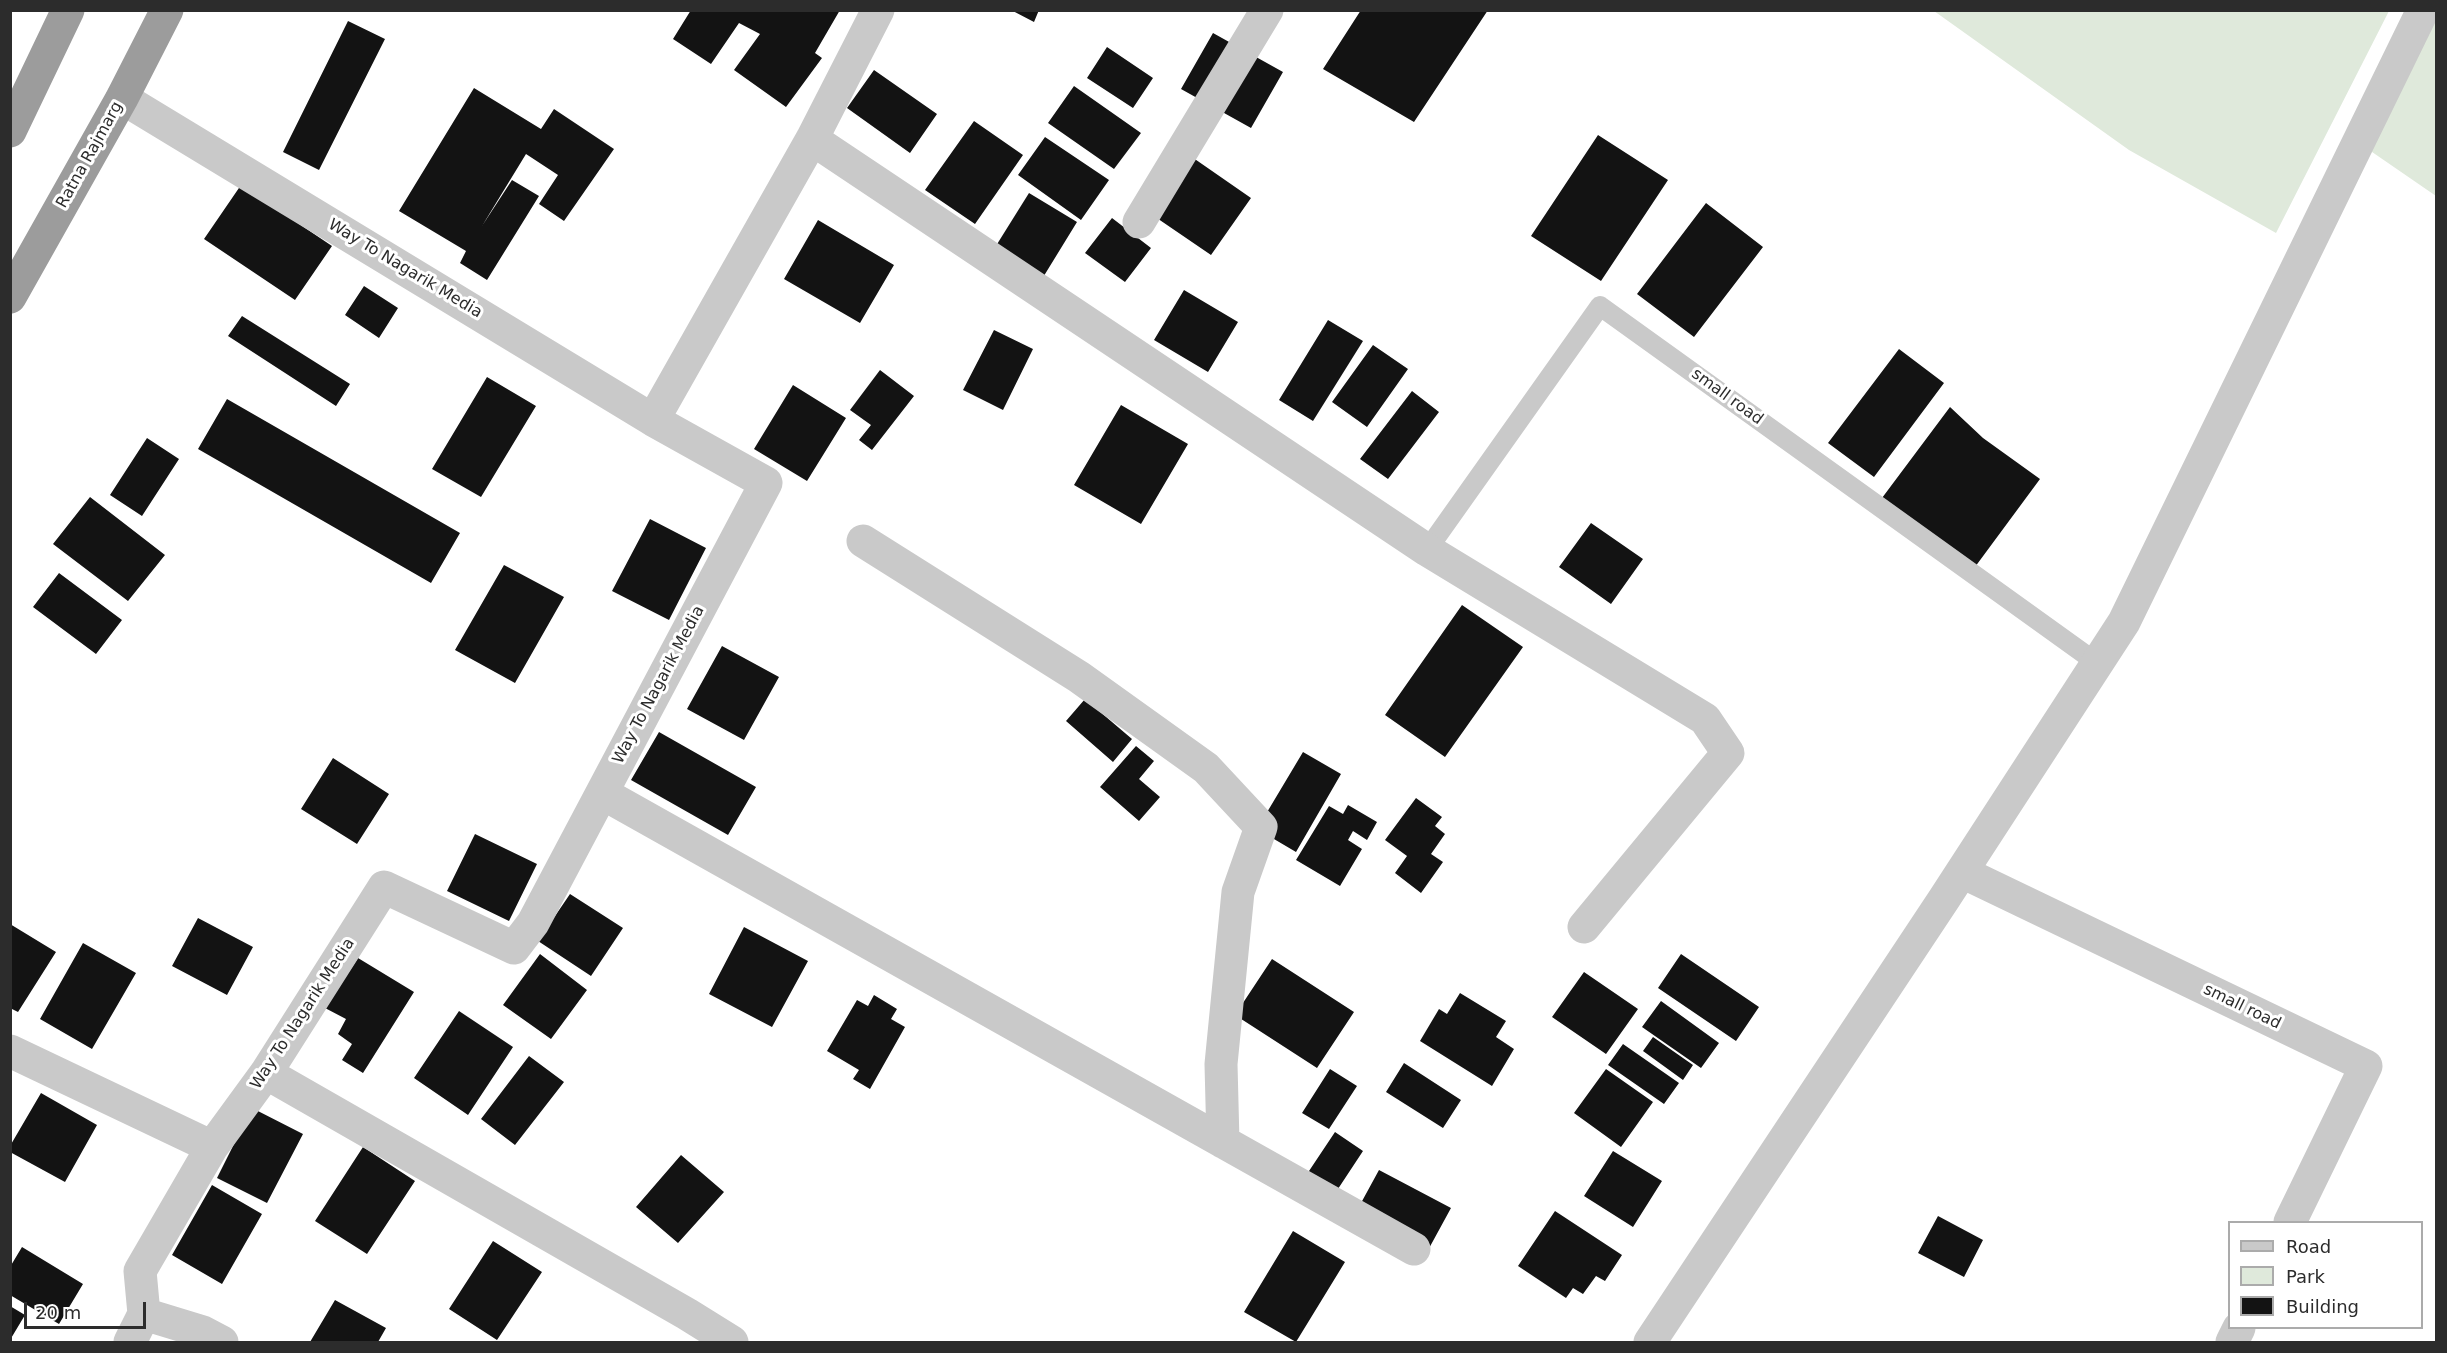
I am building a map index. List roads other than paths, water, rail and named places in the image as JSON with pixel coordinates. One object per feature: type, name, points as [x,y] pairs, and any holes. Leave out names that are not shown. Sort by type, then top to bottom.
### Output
[{"type":"highway","points":[[10,131],[68,10]]},
{"type":"highway","name":"Ratna Rajmarg","points":[[10,297],[122,98],[166,10]]},
{"type":"street","points":[[653,420],[812,139],[878,10]]},
{"type":"street","points":[[1139,222],[1267,10]]},
{"type":"street","points":[[1650,1342],[1962,872],[2124,622],[2423,10]]},
{"type":"street","name":"Way To Nagarik Media","points":[[122,98],[653,420],[766,483],[533,923],[514,948],[384,887],[266,1073],[212,1147],[140,1272],[137,1328]]},
{"type":"street","points":[[812,139],[1427,550],[1705,719],[1728,753],[1584,927]]},
{"type":"street","points":[[863,541],[1079,676],[1206,768],[1261,827],[1238,892],[1221,1064],[1223,1142]]},
{"type":"street","points":[[602,793],[1414,1249]]},
{"type":"street","name":"small road","points":[[1962,872],[2366,1066],[2290,1221]]},
{"type":"street","points":[[10,1052],[212,1147]]},
{"type":"street","points":[[266,1073],[677,1308],[732,1342]]},
{"type":"street","points":[[137,1328],[203,1332],[222,1342]]},
{"type":"lane","name":"small road","points":[[1427,550],[1600,306],[2097,663]]}]
